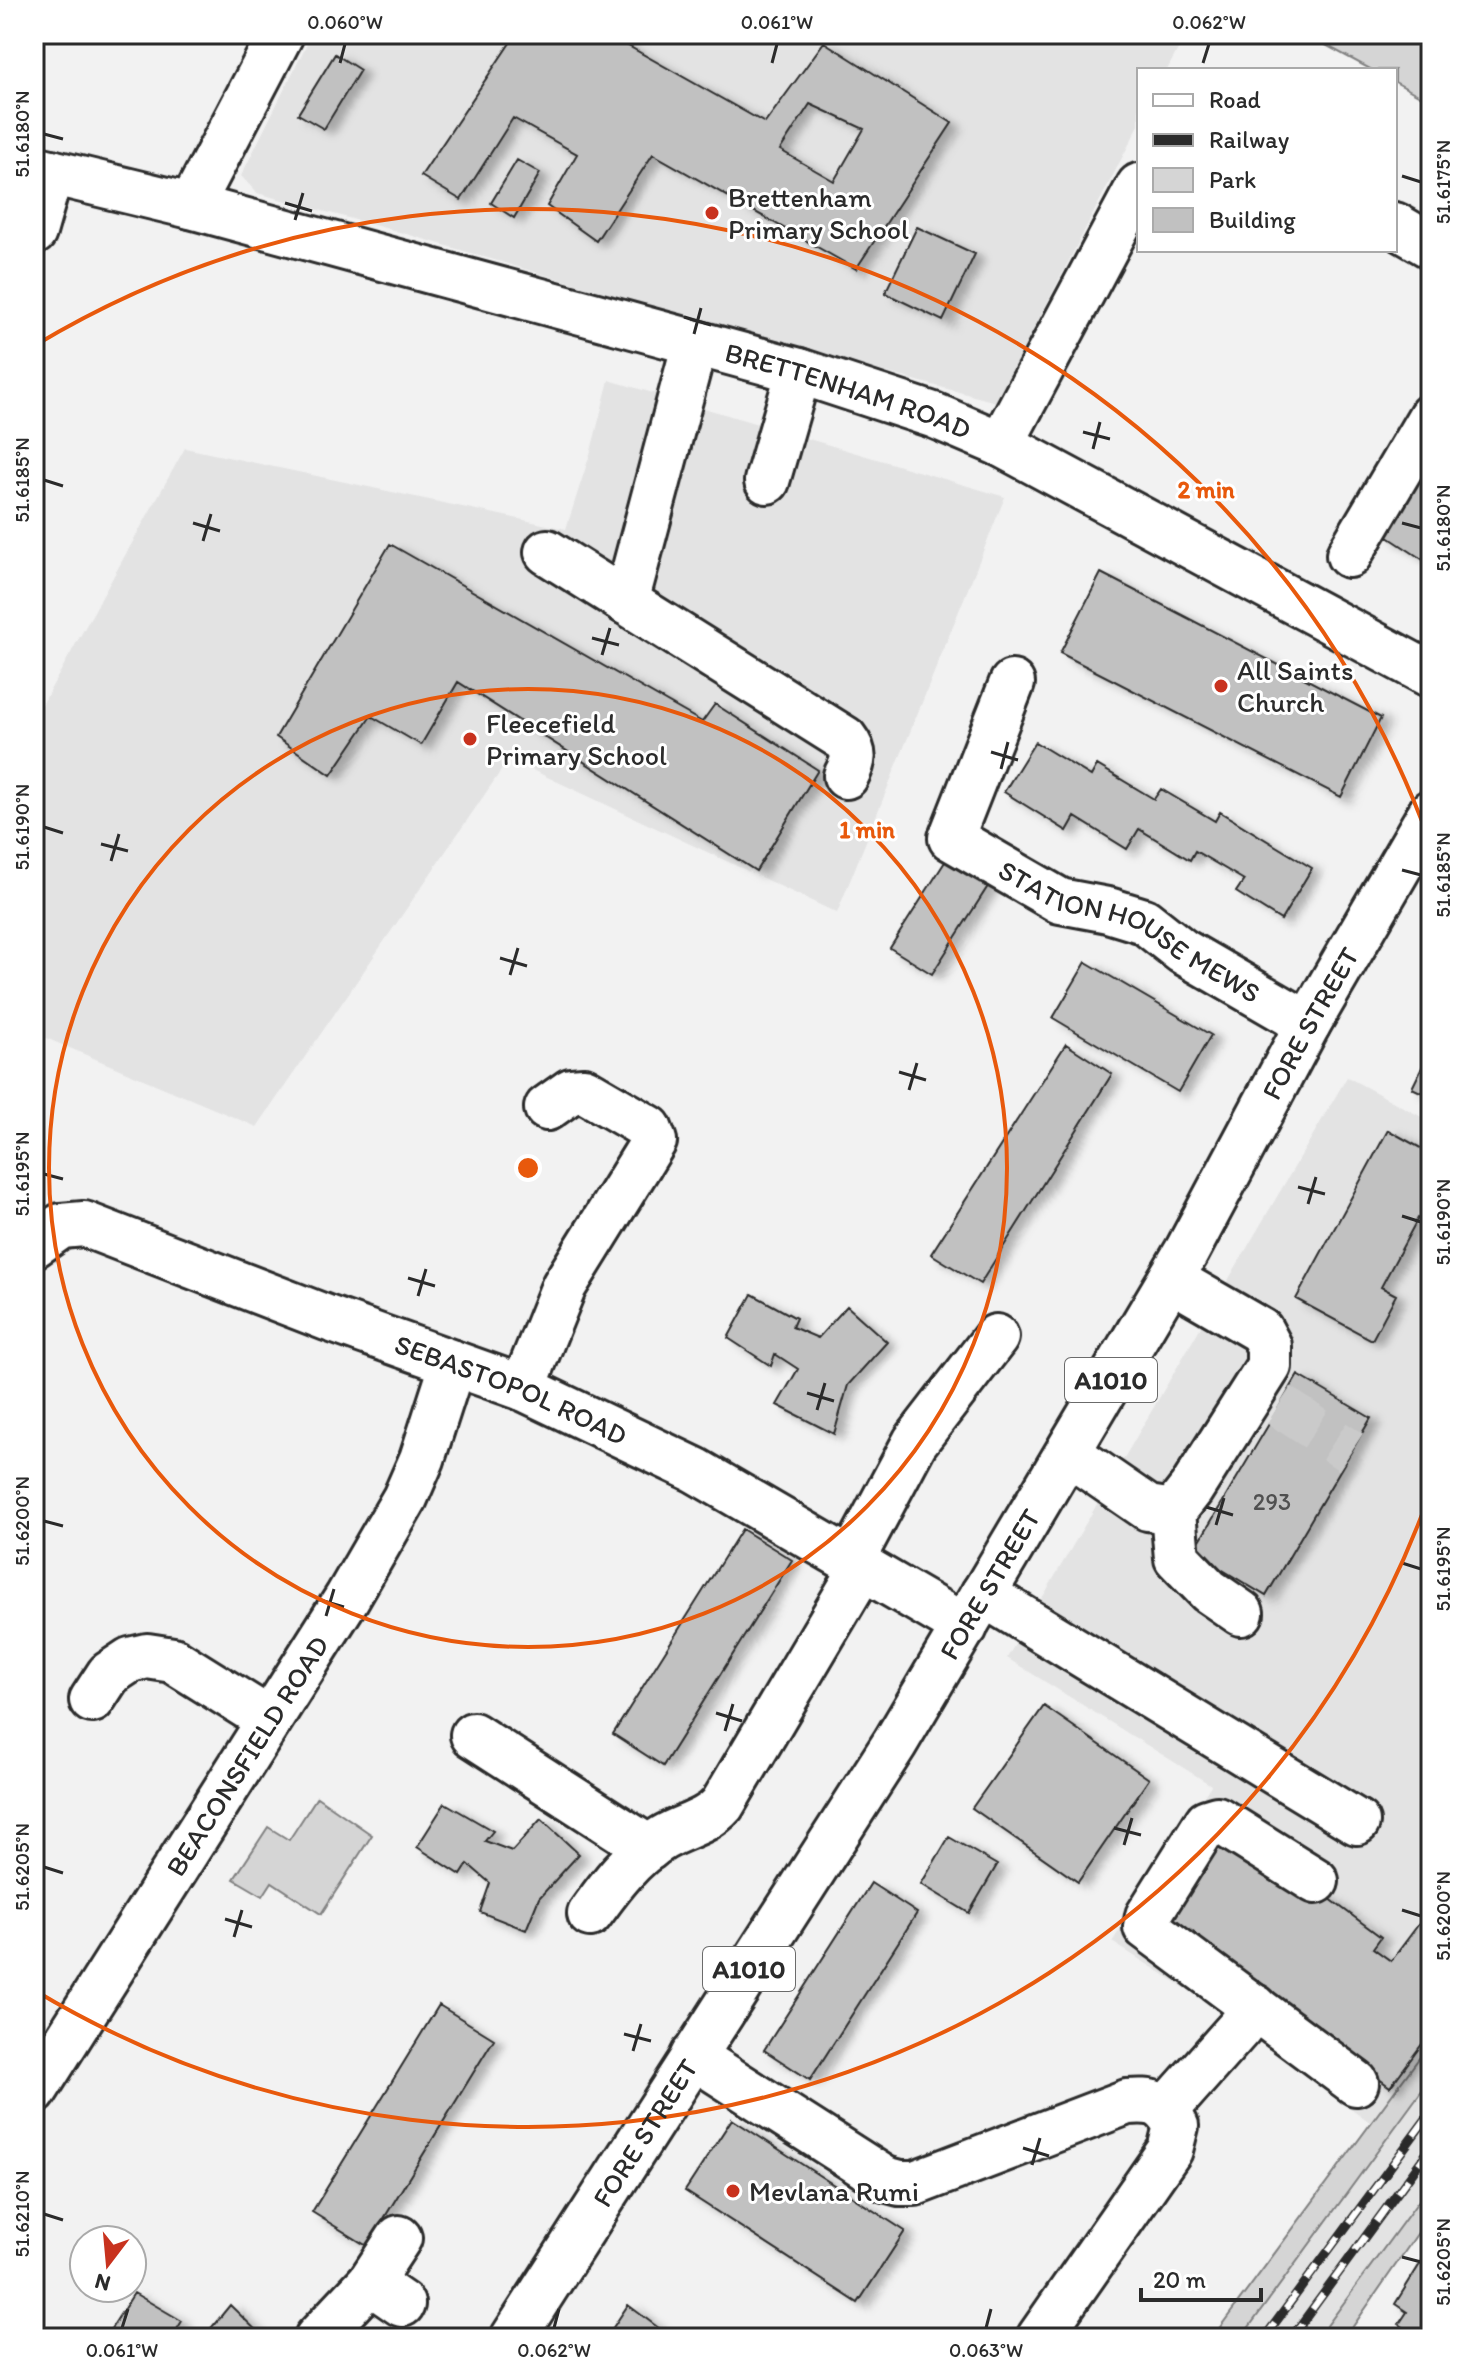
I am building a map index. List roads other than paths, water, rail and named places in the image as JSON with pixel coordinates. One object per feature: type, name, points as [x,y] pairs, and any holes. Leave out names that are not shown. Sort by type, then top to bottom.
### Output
[{"type":"street","points":[[191,206],[281,34]]},
{"type":"street","points":[[34,232],[42,170]]},
{"type":"street","name":"BRETTENHAM ROAD","points":[[42,170],[191,206],[799,371],[933,415],[1001,444],[1431,675]]},
{"type":"street","points":[[1001,444],[1137,190]]},
{"type":"street","points":[[1397,226],[1431,246]]},
{"type":"street","points":[[626,602],[695,343]]},
{"type":"street","points":[[767,481],[799,371]]},
{"type":"street","points":[[1349,555],[1431,416]]},
{"type":"street","points":[[547,552],[845,739],[853,749],[854,760],[846,776]]},
{"type":"street","name":"STATION HOUSE MEWS","points":[[1012,683],[951,838],[1060,901],[1144,921],[1182,951],[1308,1024]]},
{"type":"street","name":"FORE STREET","points":[[513,2338],[876,1774],[1171,1279],[1235,1163],[1266,1099],[1431,812]]},
{"type":"street","points":[[523,1388],[564,1286],[654,1141],[649,1128],[584,1090],[571,1091],[547,1108]]},
{"type":"street","name":"SEBASTOPOL ROAD","points":[[34,1245],[61,1226],[84,1224],[327,1318],[523,1388],[695,1470],[857,1563],[974,1611],[1339,1812],[1300,1871],[1217,1819],[1207,1822],[1148,1916],[1146,1927],[1255,2007]]},
{"type":"street","points":[[1171,1279],[1261,1331],[1269,1346],[1267,1398],[1173,1512],[1177,1558],[1209,1591],[1241,1613]]},
{"type":"street","points":[[590,1914],[613,1882],[649,1848],[663,1838],[712,1817],[722,1805],[857,1563],[915,1442],[996,1337]]},
{"type":"street","name":"BEACONSFIELD ROAD","points":[[34,2092],[347,1598],[405,1498],[422,1459],[453,1363]]},
{"type":"street","points":[[1068,1453],[1148,1508],[1173,1512]]},
{"type":"street","points":[[92,1700],[109,1674],[130,1660],[147,1656],[173,1660],[269,1720]]},
{"type":"street","points":[[473,1735],[649,1848]]},
{"type":"street","points":[[1167,2109],[1255,2007],[1356,2083]]},
{"type":"street","points":[[693,2056],[885,2179],[900,2183],[915,2183],[1127,2102],[1148,2100],[1167,2109],[1176,2126],[1170,2150],[1039,2338]]},
{"type":"street","points":[[317,2338],[386,2293],[399,2238]]},
{"type":"tunnel","points":[[1279,1405],[1351,1452]]},
{"type":"railway","points":[[1264,2338],[1431,2112]]},
{"type":"railway","points":[[1291,2338],[1431,2147]]},
{"type":"place","name":"Brettenham Primary School","points":[[712,213]]},
{"type":"place","name":"All Saints Church","points":[[1221,686]]},
{"type":"place","name":"Fleecefield Primary School","points":[[470,739]]},
{"type":"place","name":"Mevlana Rumi","points":[[733,2191]]}]
